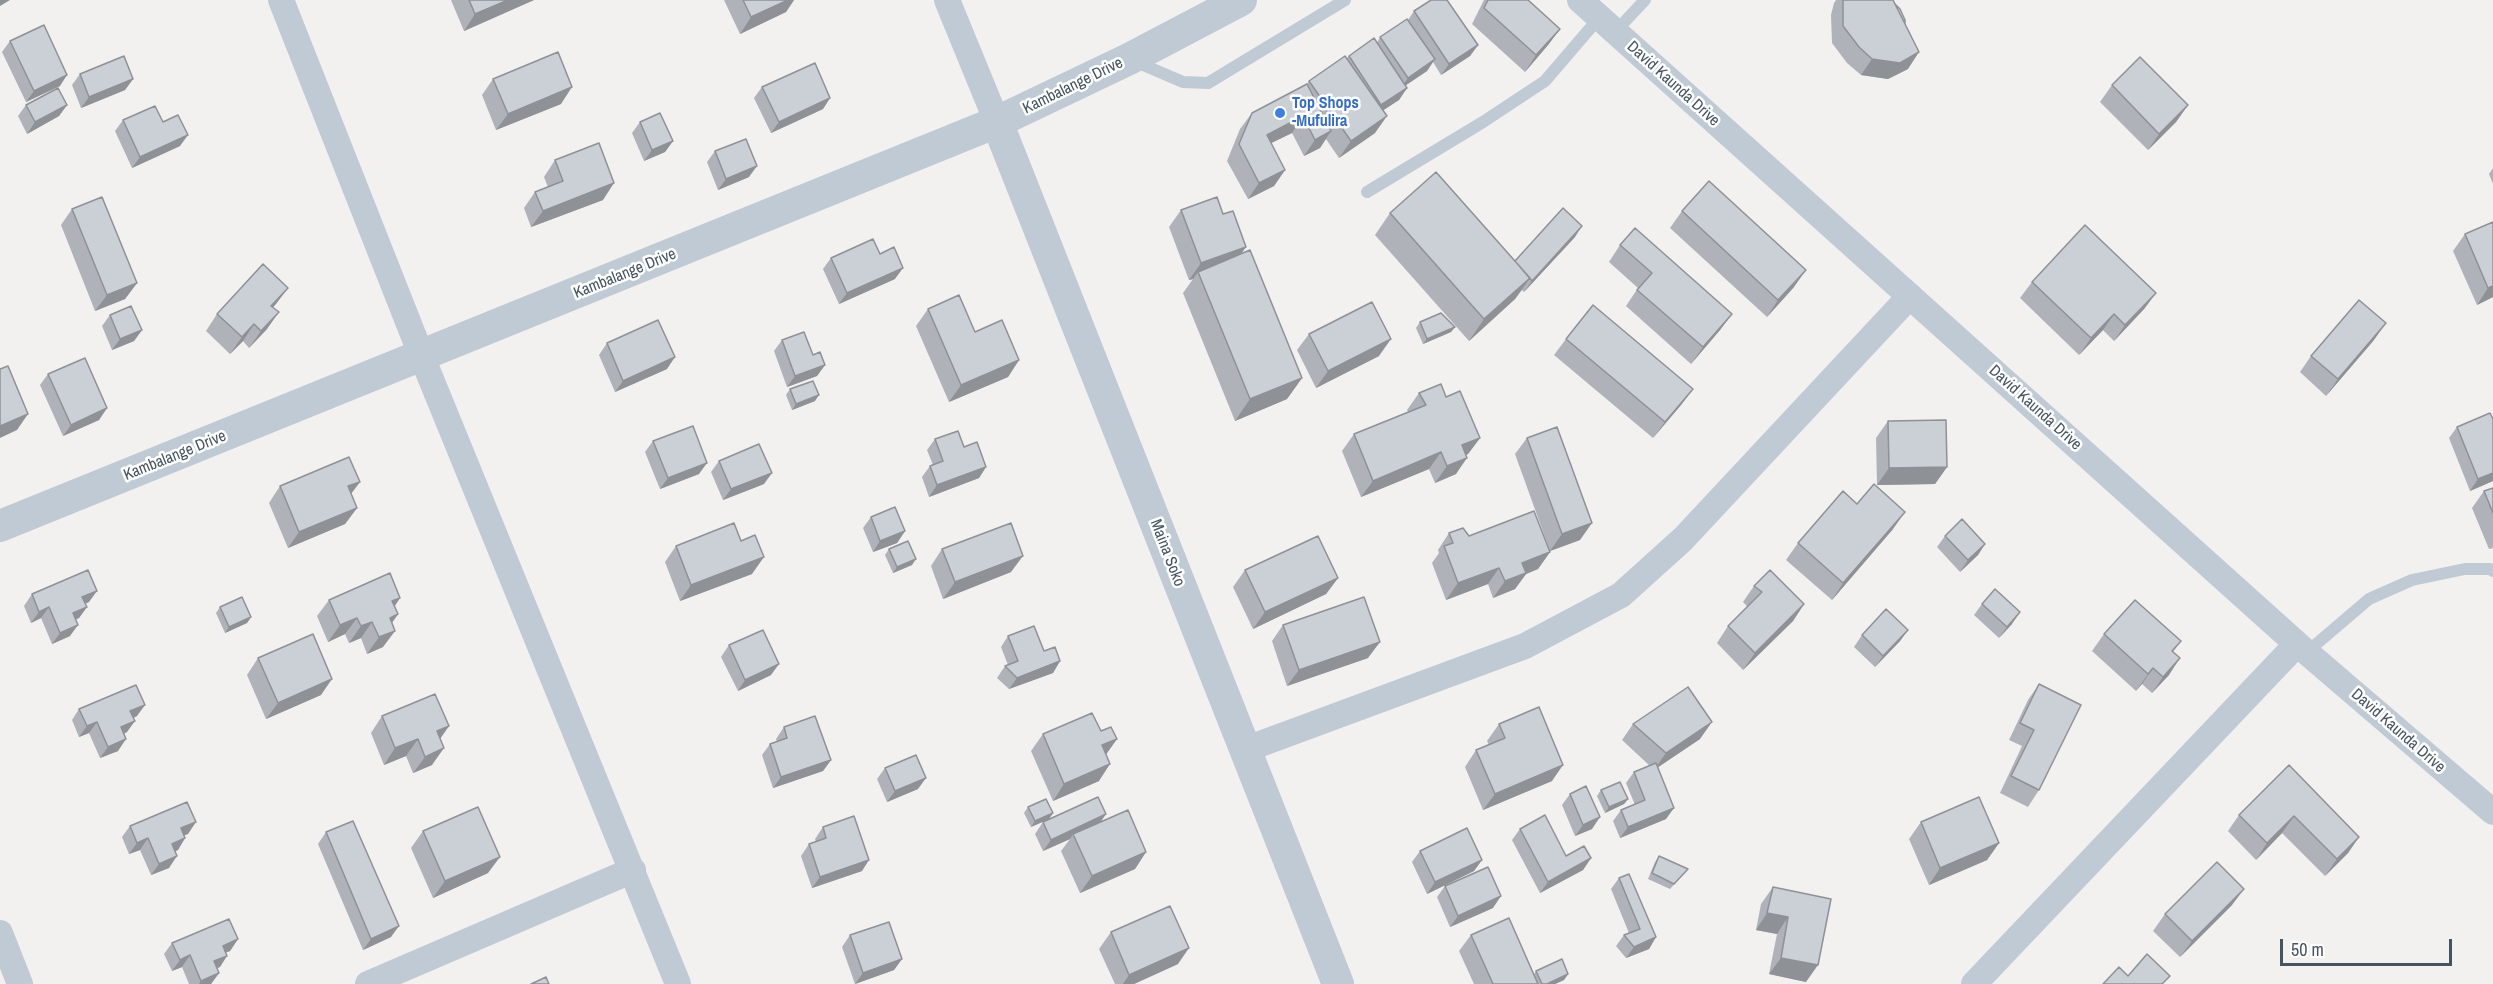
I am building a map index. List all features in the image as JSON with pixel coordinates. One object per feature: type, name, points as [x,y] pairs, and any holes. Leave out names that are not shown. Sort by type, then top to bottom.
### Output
[{"type":"street","points":[[281,0],[422,357],[678,984]]},
{"type":"street","points":[[947,0],[997,123]]},
{"type":"street","name":"Kambalange Drive","points":[[0,526],[997,123],[1129,59],[1241,0]]},
{"type":"street","name":"David Kaunda Drive","points":[[1580,0],[2302,648],[2493,812]]},
{"type":"street","name":"Maina Soko","points":[[997,123],[1338,984]]},
{"type":"street","points":[[1244,750],[1525,646],[1621,595],[1683,539],[1910,296]]},
{"type":"street","points":[[1974,984],[2302,648]]},
{"type":"street","points":[[368,984],[633,870]]},
{"type":"street","points":[[0,933],[20,984]]},
{"type":"lane","points":[[1129,59],[1183,82],[1208,83],[1345,0]]},
{"type":"lane","points":[[1367,192],[1484,122],[1545,81],[1607,25],[1645,0]]},
{"type":"lane","points":[[2302,648],[2369,599],[2412,580],[2465,570],[2490,569],[2493,571]]},
{"type":"building","points":[[469,0],[508,0],[475,14]]},
{"type":"building","points":[[743,0],[788,0],[751,17]]},
{"type":"building","points":[[1431,0],[1447,0],[1478,45],[1449,64],[1414,11]]},
{"type":"building","points":[[1488,0],[1528,0],[1560,29],[1536,55],[1484,8]]},
{"type":"building","points":[[1843,0],[1893,0],[1919,52],[1900,63],[1872,59],[1859,47],[1843,26]]},
{"type":"building","points":[[1895,4],[1900,9],[1905,24]]},
{"type":"building","points":[[1407,19],[1435,59],[1408,78],[1380,37]]},
{"type":"building","points":[[44,25],[67,75],[34,91],[10,41]]},
{"type":"building","points":[[1374,38],[1407,88],[1381,105],[1349,56]]},
{"type":"building","points":[[558,52],[572,87],[508,114],[493,79]]},
{"type":"building","points":[[124,56],[133,79],[89,97],[80,74]]},
{"type":"building","points":[[1345,56],[1387,116],[1351,141],[1309,81]]},
{"type":"building","points":[[2140,57],[2188,105],[2159,134],[2112,85]]},
{"type":"building","points":[[815,63],[830,98],[779,122],[762,87]]},
{"type":"building","points":[[1307,84],[1331,131],[1315,140],[1303,116],[1267,135],[1285,170],[1259,183],[1239,144],[1252,113]]},
{"type":"building","points":[[58,88],[67,105],[35,122],[26,105]]},
{"type":"building","points":[[155,106],[163,122],[178,115],[188,135],[140,157],[123,120]]},
{"type":"building","points":[[660,113],[673,141],[652,150],[640,122]]},
{"type":"building","points":[[746,139],[757,166],[726,179],[715,151]]},
{"type":"building","points":[[599,143],[614,183],[543,211],[535,192],[563,181],[555,160]]},
{"type":"building","points":[[1436,172],[1530,278],[1484,319],[1390,213]]},
{"type":"building","points":[[1709,181],[1806,270],[1778,300],[1682,211]]},
{"type":"building","points":[[102,197],[137,283],[107,295],[72,209]]},
{"type":"building","points":[[1217,197],[1223,214],[1233,211],[1246,247],[1201,263],[1181,210]]},
{"type":"building","points":[[1563,208],[1582,226],[1532,281],[1515,261]]},
{"type":"building","points":[[2493,222],[2493,286],[2488,288],[2465,234]]},
{"type":"building","points":[[2085,225],[2156,293],[2125,325],[2114,314],[2091,338],[2032,282]]},
{"type":"building","points":[[1635,228],[1732,314],[1703,347],[1637,290],[1652,273],[1620,245]]},
{"type":"building","points":[[873,239],[880,254],[894,247],[903,268],[847,293],[831,258]]},
{"type":"building","points":[[1250,250],[1302,378],[1250,399],[1198,272]]},
{"type":"building","points":[[263,264],[288,288],[271,306],[279,312],[261,331],[254,324],[242,337],[217,314]]},
{"type":"building","points":[[959,295],[975,332],[1002,320],[1019,360],[961,385],[928,309]]},
{"type":"building","points":[[2359,300],[2386,323],[2338,379],[2311,356]]},
{"type":"building","points":[[1372,302],[1391,339],[1328,371],[1309,334]]},
{"type":"building","points":[[1593,305],[1693,389],[1665,422],[1566,339]]},
{"type":"building","points":[[131,306],[142,330],[120,339],[110,315]]},
{"type":"building","points":[[1441,313],[1455,327],[1427,339],[1420,322]]},
{"type":"building","points":[[658,320],[675,357],[623,381],[607,343]]},
{"type":"building","points":[[804,332],[813,355],[820,352],[825,365],[795,376],[782,340]]},
{"type":"building","points":[[85,358],[107,408],[71,425],[48,374]]},
{"type":"building","points":[[8,366],[28,414],[0,426],[0,369]]},
{"type":"building","points":[[813,381],[819,395],[796,404],[790,389]]},
{"type":"building","points":[[1441,384],[1446,397],[1460,391],[1480,438],[1462,445],[1467,458],[1447,466],[1441,452],[1373,481],[1354,434],[1426,405],[1419,393]]},
{"type":"building","points":[[2490,413],[2493,419],[2493,473],[2478,479],[2457,427]]},
{"type":"building","points":[[1946,420],[1947,467],[1889,468],[1888,421]]},
{"type":"building","points":[[693,426],[707,463],[668,478],[653,441]]},
{"type":"building","points":[[1557,427],[1592,523],[1562,534],[1527,438]]},
{"type":"building","points":[[958,431],[964,447],[977,442],[986,467],[937,485],[930,466],[943,461],[935,439]]},
{"type":"building","points":[[759,444],[772,473],[731,489],[719,461]]},
{"type":"building","points":[[349,457],[360,482],[348,486],[357,508],[299,532],[280,486]]},
{"type":"building","points":[[1874,484],[1905,512],[1843,583],[1798,543],[1843,491],[1857,504]]},
{"type":"building","points":[[2493,488],[2493,513],[2484,491]]},
{"type":"building","points":[[895,507],[905,531],[880,541],[871,517]]},
{"type":"building","points":[[1534,511],[1550,552],[1522,563],[1526,573],[1505,581],[1499,568],[1458,583],[1444,546],[1453,543],[1449,533],[1463,528],[1469,536]]},
{"type":"building","points":[[1962,519],[1985,544],[1968,560],[1945,536]]},
{"type":"building","points":[[734,523],[741,541],[755,535],[764,557],[691,585],[676,546]]},
{"type":"building","points":[[1011,523],[1023,556],[955,582],[942,549]]},
{"type":"building","points":[[1318,536],[1338,578],[1265,612],[1245,570]]},
{"type":"building","points":[[908,541],[916,559],[897,567],[889,549]]},
{"type":"building","points":[[88,570],[97,591],[82,597],[87,607],[73,613],[78,625],[60,633],[49,607],[39,612],[32,594]]},
{"type":"building","points":[[1770,570],[1804,604],[1755,653],[1728,626],[1762,592],[1754,586]]},
{"type":"building","points":[[390,573],[400,598],[392,601],[398,614],[390,618],[395,631],[379,637],[372,622],[361,626],[357,618],[340,625],[329,600]]},
{"type":"building","points":[[1995,589],[2020,612],[2007,627],[1982,604]]},
{"type":"building","points":[[242,597],[251,617],[229,627],[220,607]]},
{"type":"building","points":[[1364,597],[1380,642],[1299,670],[1283,625]]},
{"type":"building","points":[[2135,600],[2181,641],[2172,651],[2180,658],[2163,677],[2153,668],[2148,674],[2104,634]]},
{"type":"building","points":[[1886,609],[1908,630],[1883,656],[1862,635]]},
{"type":"building","points":[[1034,626],[1044,651],[1055,647],[1060,661],[1017,678],[1005,666],[1018,661],[1008,636]]},
{"type":"building","points":[[763,630],[779,664],[745,680],[729,645]]},
{"type":"building","points":[[313,634],[332,679],[278,703],[258,658]]},
{"type":"building","points":[[2039,684],[2081,705],[2039,790],[2011,776],[2034,730],[2020,723]]},
{"type":"building","points":[[136,685],[145,705],[130,711],[135,721],[121,727],[126,739],[108,747],[97,722],[87,726],[79,709]]},
{"type":"building","points":[[1688,687],[1712,722],[1666,753],[1633,724]]},
{"type":"building","points":[[435,694],[449,726],[437,731],[444,748],[425,757],[418,739],[395,748],[382,716]]},
{"type":"building","points":[[1539,707],[1563,765],[1495,794],[1476,750],[1505,738],[1499,724]]},
{"type":"building","points":[[1092,713],[1101,731],[1111,727],[1117,739],[1102,745],[1110,764],[1064,784],[1043,734]]},
{"type":"building","points":[[815,716],[831,760],[781,777],[770,744],[787,738],[784,727]]},
{"type":"building","points":[[916,755],[926,778],[895,791],[885,768]]},
{"type":"building","points":[[1656,763],[1674,808],[1628,827],[1621,810],[1645,800],[1634,772]]},
{"type":"building","points":[[2289,765],[2359,837],[2337,859],[2294,816],[2267,843],[2239,815]]},
{"type":"building","points":[[1620,782],[1628,799],[1609,807],[1601,790]]},
{"type":"building","points":[[1586,786],[1600,817],[1583,825],[1570,794]]},
{"type":"building","points":[[1098,797],[1106,814],[1051,840],[1043,822]]},
{"type":"building","points":[[1979,797],[1999,843],[1940,868],[1921,822]]},
{"type":"building","points":[[1046,799],[1053,813],[1035,821],[1028,807]]},
{"type":"building","points":[[187,802],[196,822],[181,828],[185,838],[172,844],[177,856],[159,864],[148,838],[137,843],[130,826]]},
{"type":"building","points":[[478,807],[500,857],[445,881],[423,831]]},
{"type":"building","points":[[1128,810],[1146,852],[1092,876],[1073,834]]},
{"type":"building","points":[[1545,815],[1566,856],[1584,846],[1591,858],[1548,882],[1520,829]]},
{"type":"building","points":[[854,816],[869,860],[820,877],[809,844],[826,838],[823,827]]},
{"type":"building","points":[[353,821],[399,926],[371,939],[326,832]]},
{"type":"building","points":[[1467,828],[1482,860],[1435,882],[1420,851]]},
{"type":"building","points":[[1659,856],[1688,869],[1674,884],[1652,873]]},
{"type":"building","points":[[2217,862],[2244,889],[2192,941],[2165,914]]},
{"type":"building","points":[[1488,867],[1501,896],[1458,916],[1445,886]]},
{"type":"building","points":[[1629,874],[1656,937],[1634,947],[1624,935],[1640,929],[1619,878]]},
{"type":"building","points":[[1773,887],[1831,899],[1818,965],[1781,958],[1788,917],[1767,913]]},
{"type":"building","points":[[1170,906],[1189,948],[1129,975],[1111,932]]},
{"type":"building","points":[[1509,918],[1538,984],[1493,984],[1471,935]]},
{"type":"building","points":[[229,919],[238,939],[223,946],[227,956],[214,961],[219,973],[201,981],[190,955],[180,960],[172,943]]},
{"type":"building","points":[[889,922],[902,959],[863,973],[850,935]]},
{"type":"building","points":[[2147,954],[2170,976],[2162,984],[2103,984],[2119,967],[2128,976]]},
{"type":"building","points":[[1562,959],[1568,974],[1542,984],[1536,971]]},
{"type":"building","points":[[546,977],[549,984],[531,984]]},
{"type":"place","name":"Top Shops -Mufulira","points":[[1280,113]]}]
